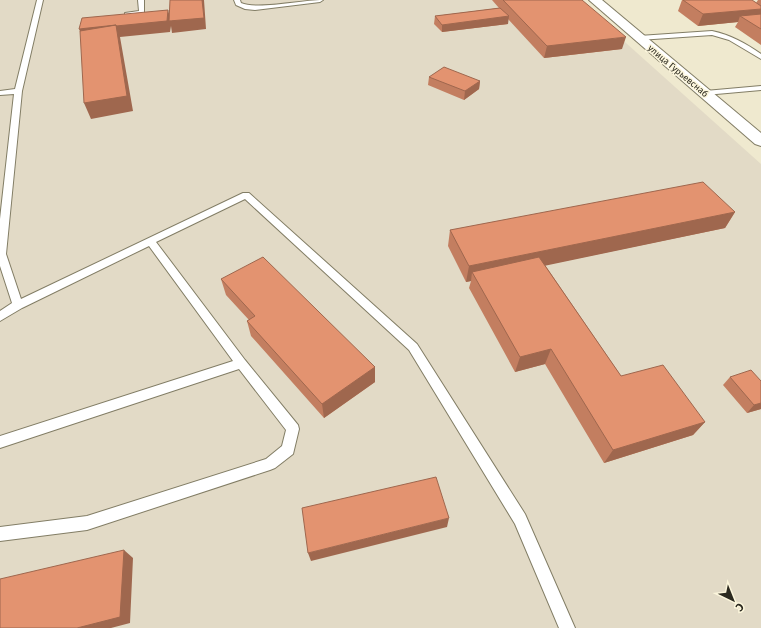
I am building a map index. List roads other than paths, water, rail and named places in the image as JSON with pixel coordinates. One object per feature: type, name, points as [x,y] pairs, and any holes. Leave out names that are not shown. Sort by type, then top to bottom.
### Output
[{"type":"street","name":"улица Гурьевснаб","points":[[594,0],[761,141]]},
{"type":"lane","points":[[18,305],[1,254],[18,92],[40,0]]},
{"type":"lane","points":[[119,15],[142,12],[141,0]]},
{"type":"lane","points":[[237,0],[238,4],[245,7],[255,8],[320,0]]},
{"type":"lane","points":[[639,38],[712,33],[736,40],[761,57]]},
{"type":"lane","points":[[704,93],[761,88]]},
{"type":"lane","points":[[0,93],[18,92]]},
{"type":"lane","points":[[0,317],[18,305],[246,195],[413,346],[520,519],[567,628]]},
{"type":"lane","points":[[0,534],[87,523],[270,464],[288,450],[293,429],[241,363],[151,242]]},
{"type":"lane","points":[[0,442],[241,363]]}]
